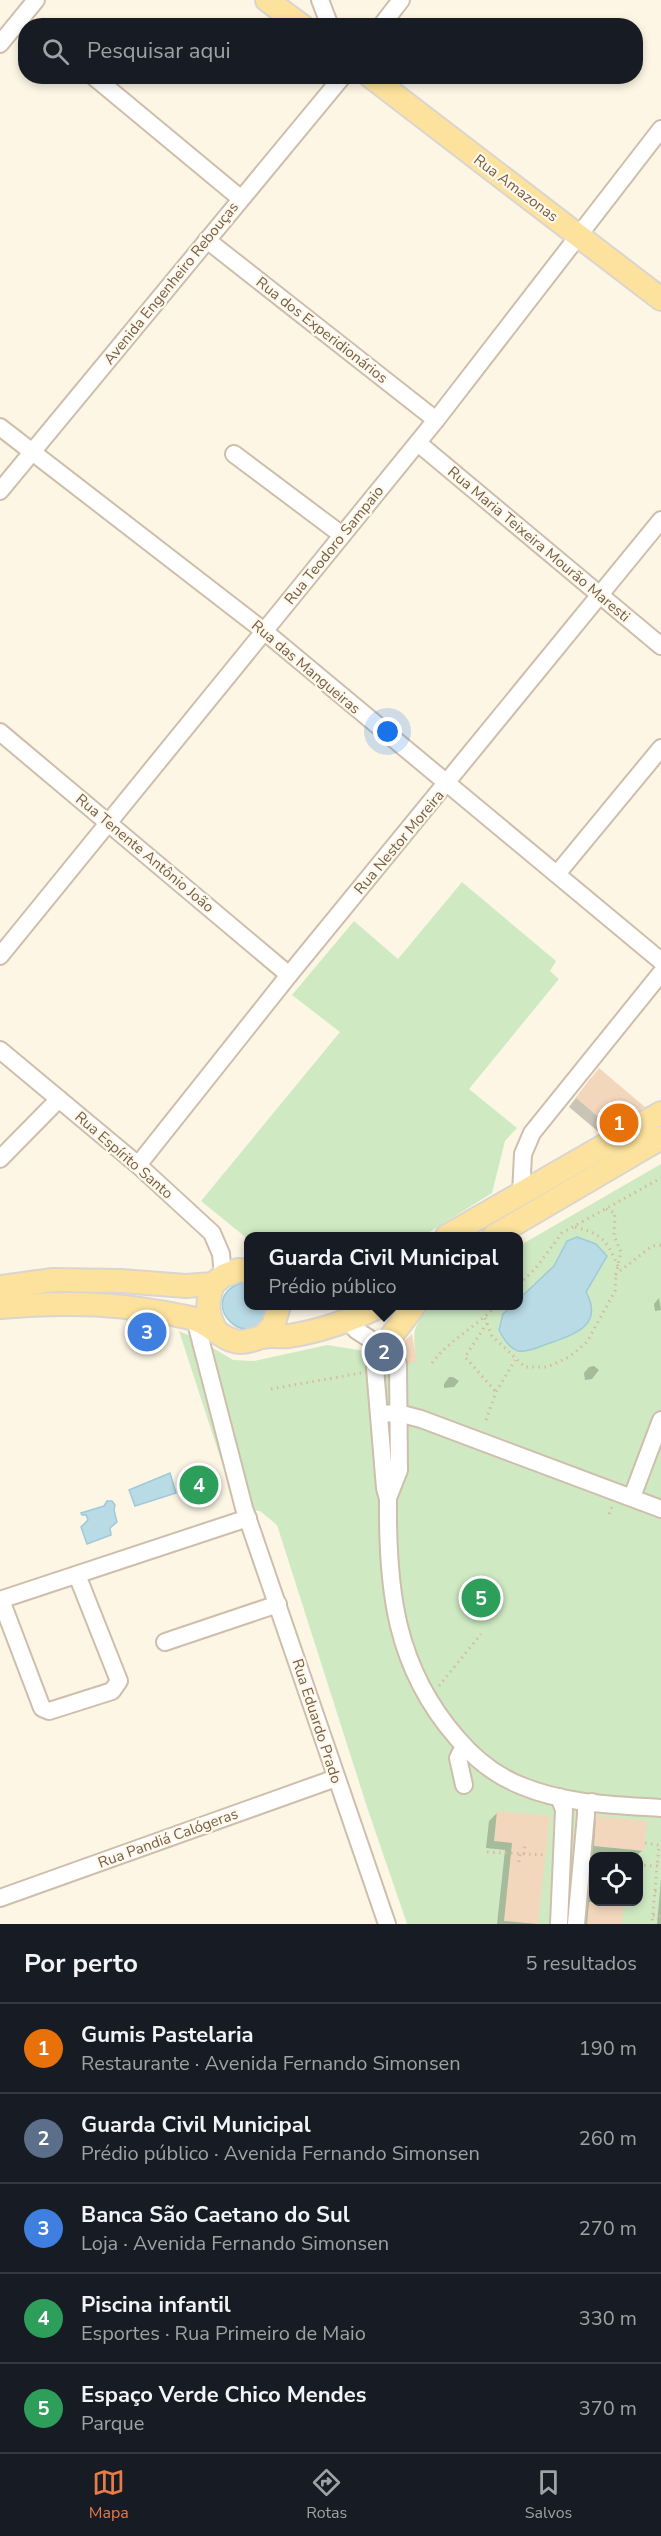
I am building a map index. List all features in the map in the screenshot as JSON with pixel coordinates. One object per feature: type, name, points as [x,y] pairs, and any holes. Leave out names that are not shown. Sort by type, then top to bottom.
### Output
[{"type":"main road","points":[[267,0],[291,18]]},
{"type":"main road","name":"Rua Amazonas","points":[[380,84],[661,299]]},
{"type":"main road","points":[[454,1232],[661,1113]]},
{"type":"main road","points":[[501,1232],[661,1138]]},
{"type":"main road","points":[[0,1287],[53,1280],[121,1281],[186,1286],[218,1280],[238,1270],[244,1271]]},
{"type":"main road","points":[[215,1329],[209,1318],[207,1306],[218,1280]]},
{"type":"main road","points":[[0,1307],[53,1302],[97,1303],[195,1319],[237,1342],[250,1342],[262,1337],[296,1335],[347,1320],[370,1310]]},
{"type":"main road","points":[[262,1337],[273,1326],[278,1310]]},
{"type":"main road","points":[[387,1337],[410,1310]]},
{"type":"street","points":[[28,18],[36,0]]},
{"type":"street","points":[[320,0],[327,18]]},
{"type":"street","points":[[387,18],[401,0]]},
{"type":"street","points":[[0,44],[18,29]]},
{"type":"street","points":[[103,84],[240,198]]},
{"type":"street","name":"Avenida Engenheiro Rebouças","points":[[0,491],[336,84]]},
{"type":"street","name":"Rua Teodoro Sampaio","points":[[0,956],[418,443],[661,129]]},
{"type":"street","name":"Rua dos Experidionários","points":[[207,240],[436,420]]},
{"type":"street","name":"Rua das Mangueiras","points":[[0,427],[264,631],[661,961]]},
{"type":"street","name":"Rua Maria Teixeira Mourão Maresti","points":[[418,443],[661,646]]},
{"type":"street","points":[[234,454],[342,535]]},
{"type":"street","name":"Rua Nestor Moreira","points":[[138,1165],[289,975],[661,520]]},
{"type":"street","name":"Rua Tenente Antônio João","points":[[0,732],[289,975]]},
{"type":"street","points":[[557,874],[661,748]]},
{"type":"street","points":[[521,1194],[523,1154],[532,1132],[661,973]]},
{"type":"street","name":"Rua Espírito Santo","points":[[0,1050],[138,1165],[212,1233],[221,1254],[218,1280]]},
{"type":"street","points":[[0,1159],[59,1099]]},
{"type":"street","name":"Rua Eduardo Prado","points":[[195,1319],[248,1518],[387,1924]]},
{"type":"street","points":[[347,1320],[356,1330],[387,1337]]},
{"type":"street","points":[[388,1498],[399,1470],[398,1364]]},
{"type":"street","points":[[372,1370],[388,1498],[389,1569],[396,1616],[415,1678],[424,1692],[464,1746],[494,1771],[521,1786],[559,1797],[661,1808]]},
{"type":"street","points":[[398,1395],[421,1419]]},
{"type":"street","points":[[379,1414],[398,1413],[421,1419],[661,1509]]},
{"type":"street","points":[[632,1497],[661,1420]]},
{"type":"street","points":[[77,1575],[119,1682],[112,1691],[49,1711],[42,1708],[1,1600],[248,1518]]},
{"type":"street","points":[[165,1642],[278,1604]]},
{"type":"street","points":[[464,1746],[458,1758],[464,1785]]},
{"type":"street","name":"Rua Pandiá Calógeras","points":[[0,1898],[336,1778]]},
{"type":"street","points":[[559,1797],[564,1810],[559,1856],[559,1924]]},
{"type":"street","points":[[576,1924],[586,1809],[592,1802]]},
{"type":"street","points":[[559,1856],[581,1857]]},
{"type":"path","points":[[523,1280],[535,1269],[562,1233],[661,1178]]},
{"type":"path","points":[[485,1318],[492,1336],[525,1366],[548,1367],[569,1357],[587,1342],[615,1291],[621,1252],[614,1236],[615,1214],[606,1209]]},
{"type":"path","points":[[573,1227],[599,1235],[609,1244],[618,1267]]},
{"type":"path","points":[[616,1275],[652,1246],[661,1245]]},
{"type":"path","points":[[432,1363],[440,1352],[485,1318],[492,1310]]},
{"type":"path","points":[[487,1323],[465,1357],[496,1392]]},
{"type":"path","points":[[486,1420],[496,1392],[516,1359]]},
{"type":"path","points":[[275,1392],[271,1389],[372,1370]]},
{"type":"path","points":[[348,1380],[352,1374]]},
{"type":"path","points":[[438,1687],[481,1634]]},
{"type":"path","points":[[519,1862],[525,1844]]},
{"type":"path","points":[[645,1844],[659,1845],[657,1866],[659,1873],[652,1924]]},
{"type":"path","points":[[487,1851],[559,1856]]},
{"type":"path","points":[[643,1865],[657,1866]]},
{"type":"path","points":[[655,1892],[661,1892]]},
{"type":"path","points":[[653,1915],[661,1916]]},
{"type":"green space","points":[[462,882],[556,961],[550,971],[559,979],[469,1089],[517,1128],[505,1141],[492,1193],[429,1232],[244,1232],[244,1236],[201,1201],[340,1032],[292,995],[354,921],[398,959]]},
{"type":"green space","points":[[661,1164],[661,1924],[407,1924],[277,1525],[260,1511],[237,1509],[179,1331],[198,1339],[233,1360],[254,1361],[327,1345],[365,1351],[368,1369],[416,1361],[416,1326],[427,1310],[523,1310],[523,1244]]},
{"type":"water","points":[[577,1237],[596,1244],[607,1256],[586,1292],[591,1303],[589,1320],[577,1332],[559,1340],[530,1350],[515,1350],[499,1330],[503,1314],[508,1310],[523,1310],[523,1295],[554,1266],[567,1241]]},
{"type":"water","points":[[244,1283],[244,1310],[266,1310],[261,1322],[251,1328],[240,1328],[230,1322],[224,1313],[222,1302],[227,1291]]},
{"type":"water","points":[[170,1473],[176,1493],[135,1506],[129,1490]]},
{"type":"water","points":[[107,1501],[112,1501],[115,1505],[117,1522],[110,1528],[111,1535],[87,1544],[81,1527],[88,1520],[86,1515],[81,1513],[104,1506]]},
{"type":"building","points":[[599,1068],[645,1107],[610,1127],[576,1098]]},
{"type":"building","points":[[412,1334],[417,1361],[408,1363],[404,1355],[397,1354],[389,1358],[388,1366],[379,1358],[367,1362],[364,1348],[377,1351],[383,1343],[391,1347],[398,1347]]},
{"type":"building","points":[[497,1811],[550,1816],[538,1924],[504,1921],[512,1843],[494,1841]]},
{"type":"building","points":[[596,1816],[647,1821],[644,1851],[594,1846]]},
{"type":"building","points":[[589,1902],[589,1906],[624,1906],[622,1924],[587,1924]]},
{"type":"tunnel","points":[[394,1337],[398,1364]]},
{"type":"tunnel","points":[[373,1341],[375,1368]]},
{"type":"place","name":"Gumis Pastelaria","points":[[619,1123]]},
{"type":"place","name":"Banca São Caetano do Sul","points":[[147,1332]]},
{"type":"place","name":"Guarda Civil Municipal","points":[[384,1352]]},
{"type":"place","name":"Piscina infantil","points":[[199,1485]]},
{"type":"place","name":"Espaço Verde Chico Mendes","points":[[481,1598]]}]
